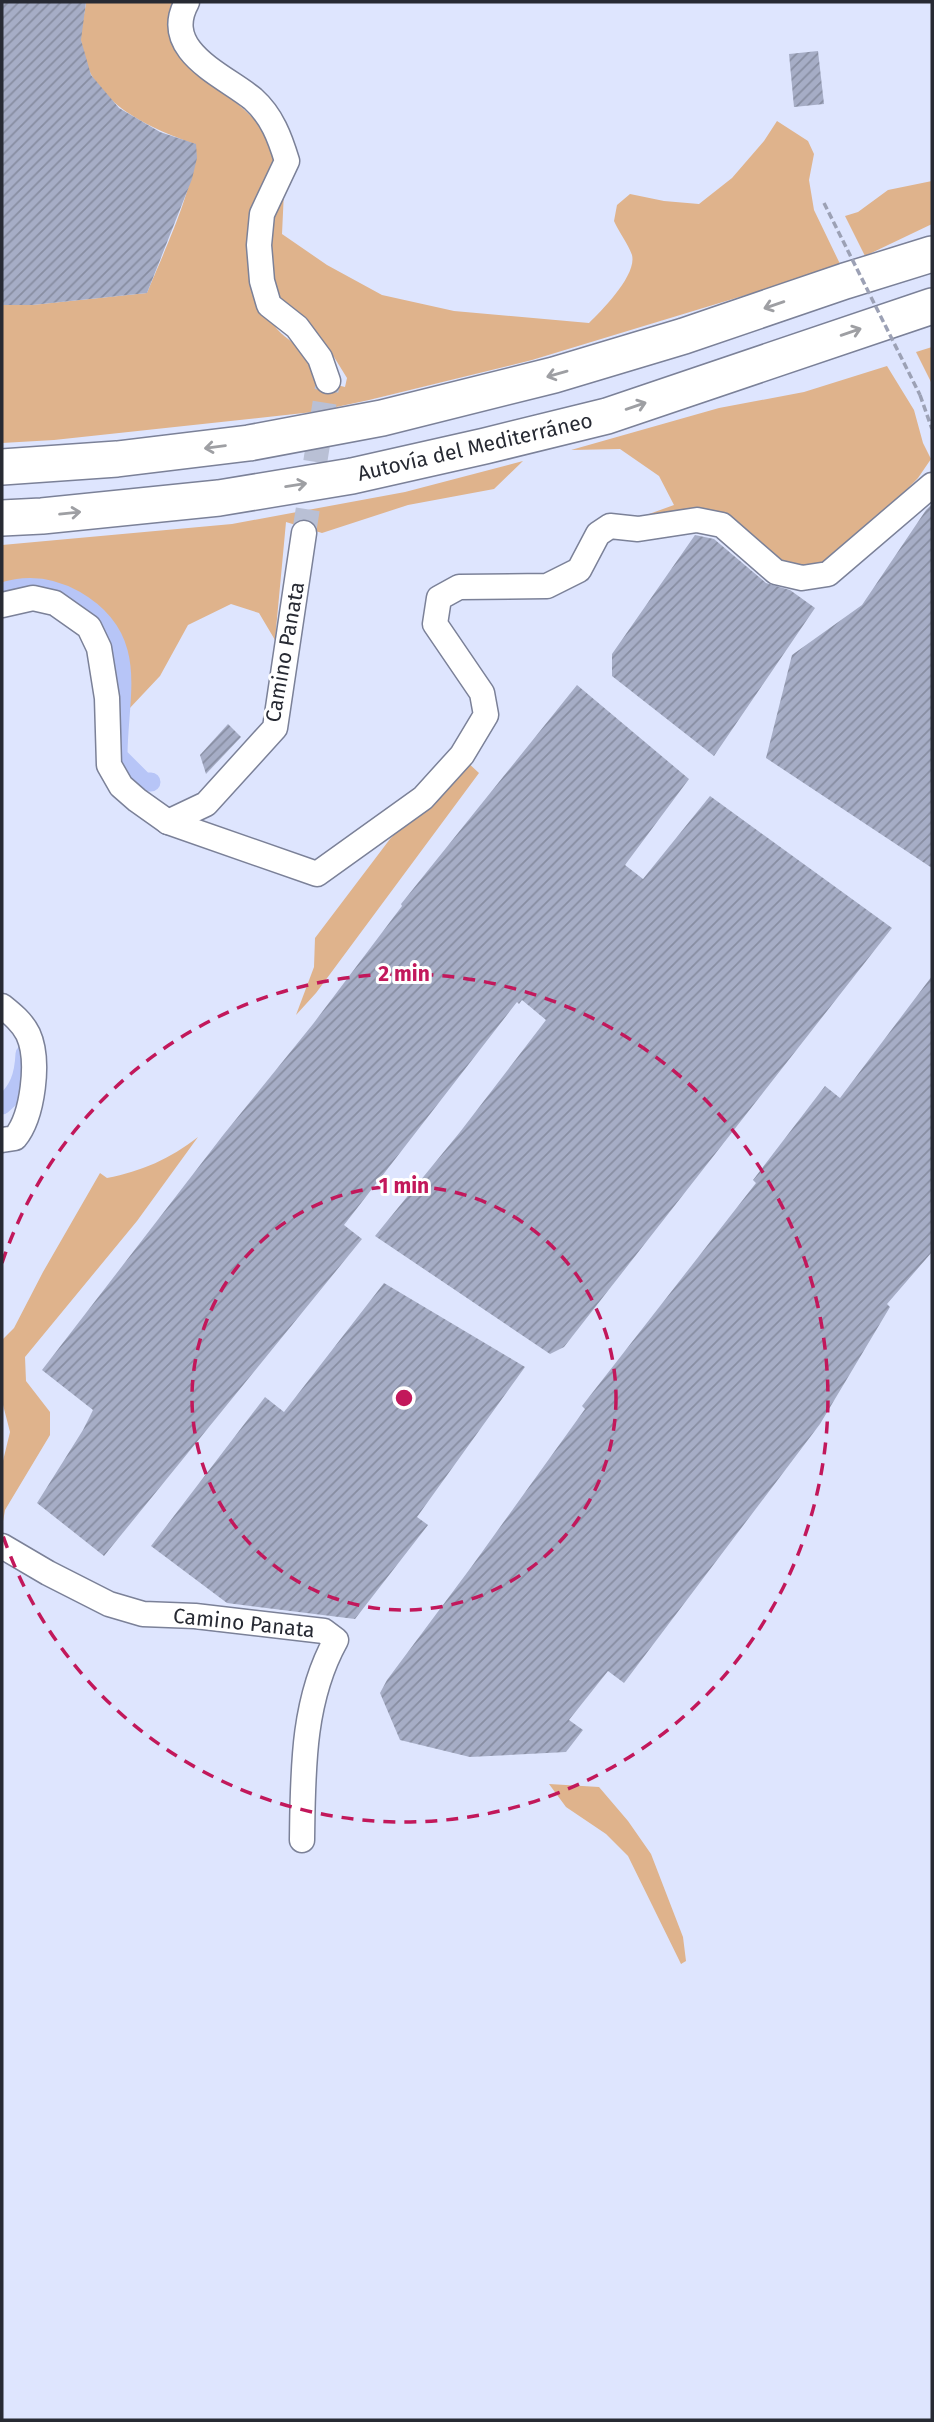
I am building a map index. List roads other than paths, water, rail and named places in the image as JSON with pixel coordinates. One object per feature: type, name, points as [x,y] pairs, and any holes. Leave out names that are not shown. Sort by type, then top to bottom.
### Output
[{"type":"highway","points":[[2,467],[117,459],[249,443],[382,418],[554,375],[684,336],[932,254]]},
{"type":"highway","name":"Autovía del Mediterráneo","points":[[2,517],[42,516],[219,498],[352,476],[485,446],[607,415],[932,306]]},
{"type":"street","points":[[187,2],[181,18],[182,33],[189,51],[255,101],[279,132],[287,161],[262,214],[259,245],[262,281],[269,305],[297,327],[320,358],[328,382]]},
{"type":"street","points":[[2,605],[33,598],[55,603],[89,627],[99,648],[107,698],[109,765],[121,786],[137,800],[179,826],[317,874],[423,798],[462,755],[486,715],[482,693],[435,624],[439,598],[459,587],[548,586],[579,570],[598,534],[610,526],[638,529],[697,520],[722,525],[776,572],[802,578],[828,574],[932,485]]},
{"type":"street","name":"Camino Panata","points":[[179,826],[205,804],[275,728],[304,533]]},
{"type":"street","points":[[2,1006],[15,1016],[27,1032],[35,1055],[23,1128],[15,1138],[2,1140]]},
{"type":"street","name":"Camino Panata","points":[[2,1546],[109,1604],[143,1614],[195,1616],[324,1631],[336,1640],[325,1660],[306,1735],[302,1840]]},
{"type":"waterway","points":[[2,592],[30,588],[57,592],[75,600],[96,615],[110,632],[118,650],[121,669],[118,756],[144,782],[151,782]]},
{"type":"waterway","points":[[2,1105],[20,1083],[25,1054]]},
{"type":"tunnel","points":[[304,533],[328,381]]}]
